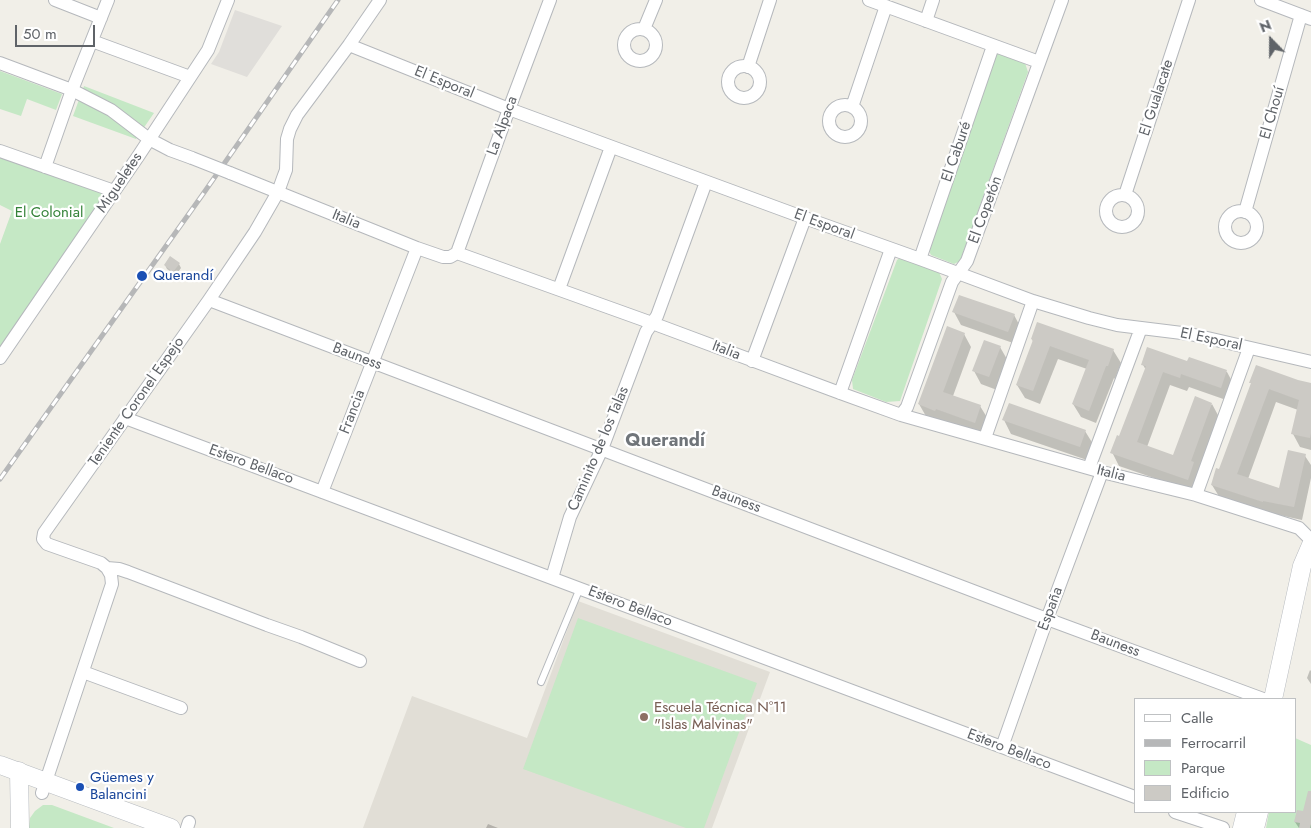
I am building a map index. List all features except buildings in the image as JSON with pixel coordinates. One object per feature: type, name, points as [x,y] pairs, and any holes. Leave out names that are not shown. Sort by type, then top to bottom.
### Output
[{"type":"main road","points":[[1273,698],[1302,566],[1311,545]]},
{"type":"main road","points":[[1284,698],[1311,577]]},
{"type":"main road","points":[[0,765],[19,778],[136,828]]},
{"type":"main road","points":[[0,778],[19,778]]},
{"type":"main road","points":[[19,778],[20,828]]},
{"type":"main road","points":[[44,788],[171,828]]},
{"type":"main road","points":[[1242,828],[1246,813]]},
{"type":"main road","points":[[1255,828],[1259,813]]},
{"type":"street","points":[[55,0],[101,18]]},
{"type":"street","points":[[45,167],[72,90],[108,0]]},
{"type":"street","name":"Migueletes","points":[[0,358],[150,140],[208,50],[228,0]]},
{"type":"street","name":"Teniente Coronel Espejo","points":[[107,568],[100,563],[48,544],[43,536],[255,232],[278,192],[286,170],[287,139],[296,116],[380,0]]},
{"type":"street","name":"La Alpaca","points":[[457,253],[550,0]]},
{"type":"street","points":[[644,30],[656,0]]},
{"type":"street","points":[[748,66],[770,0]]},
{"type":"street","points":[[869,0],[1039,62]]},
{"type":"street","points":[[926,21],[933,0]]},
{"type":"street","name":"El Copetón","points":[[901,415],[907,407],[952,282],[967,261],[1062,0]]},
{"type":"street","name":"El Gualacate","points":[[1126,195],[1190,0]]},
{"type":"street","points":[[1261,0],[1306,17]]},
{"type":"street","points":[[852,107],[886,6]]},
{"type":"street","name":"El Chouí","points":[[1245,212],[1306,17]]},
{"type":"street","points":[[92,41],[190,77]]},
{"type":"street","name":"El Esporal","points":[[349,45],[509,109],[1033,301],[1117,325],[1190,334],[1311,362]]},
{"type":"street","name":"El Caburé","points":[[920,259],[993,46]]},
{"type":"street","name":"Italia","points":[[0,63],[72,90],[111,110],[150,140],[416,248],[443,257],[450,257],[457,253],[901,415],[1102,472],[1196,495],[1299,528],[1311,540]]},
{"type":"street","points":[[559,289],[611,147]]},
{"type":"street","points":[[0,150],[114,191]]},
{"type":"street","name":"Caminito de los Talas","points":[[552,578],[570,517],[602,449],[646,332],[657,316],[706,182]]},
{"type":"street","points":[[752,361],[804,218]]},
{"type":"street","name":"Francia","points":[[322,492],[416,248]]},
{"type":"street","points":[[840,393],[891,249]]},
{"type":"street","name":"Bauness","points":[[209,300],[1047,619],[1260,698]]},
{"type":"street","points":[[985,438],[1033,301]]},
{"type":"street","points":[[1089,468],[1141,328]]},
{"type":"street","points":[[1196,495],[1249,348]]},
{"type":"street","name":"Estero Bellaco","points":[[125,418],[1134,797]]},
{"type":"street","name":"España","points":[[1002,747],[1102,472]]},
{"type":"street","points":[[107,568],[119,569],[360,661]]},
{"type":"street","points":[[44,788],[112,584],[111,575],[107,568]]},
{"type":"street","points":[[83,672],[181,708]]},
{"type":"street","points":[[1179,813],[1223,828]]},
{"type":"lane","points":[[541,682],[580,588]]},
{"type":"shaded area","points":[[235,10],[282,26],[247,77],[211,64],[219,52]]},
{"type":"shaded area","name":"Escuela Técnica N°11 \"Islas Malvinas\"","points":[[578,601],[770,672],[712,828],[363,828],[412,696],[527,738]]},
{"type":"green space","points":[[998,53],[1025,63],[1028,72],[960,261],[954,264],[931,255],[928,249],[996,54]]},
{"type":"green space","points":[[0,71],[62,94],[56,110],[27,99],[21,116],[0,109]]},
{"type":"green space","points":[[84,86],[154,113],[136,139],[73,116]]},
{"type":"green space","name":"El Colonial","points":[[0,156],[101,193],[103,202],[0,348],[0,244],[12,211],[0,205]]},
{"type":"green space","points":[[901,257],[938,270],[942,279],[900,401],[886,402],[853,389],[852,380],[897,260]]},
{"type":"green space","points":[[578,618],[757,683],[704,828],[686,828],[523,769]]},
{"type":"green space","points":[[1296,738],[1311,745],[1311,828],[1266,828],[1269,813],[1296,813]]},
{"type":"green space","points":[[43,805],[52,805],[114,828],[29,828],[30,818]]},
{"type":"railway","points":[[0,479],[203,194],[338,0]]},
{"type":"place","name":"Querandí","points":[[142,276]]},
{"type":"place","name":"Escuela Técnica N°11 \"Islas Malvinas\"","points":[[644,717]]},
{"type":"place","name":"Güemes y Balancini","points":[[80,787]]},
{"type":"district","name":"Querandí","points":[[665,442]]}]
